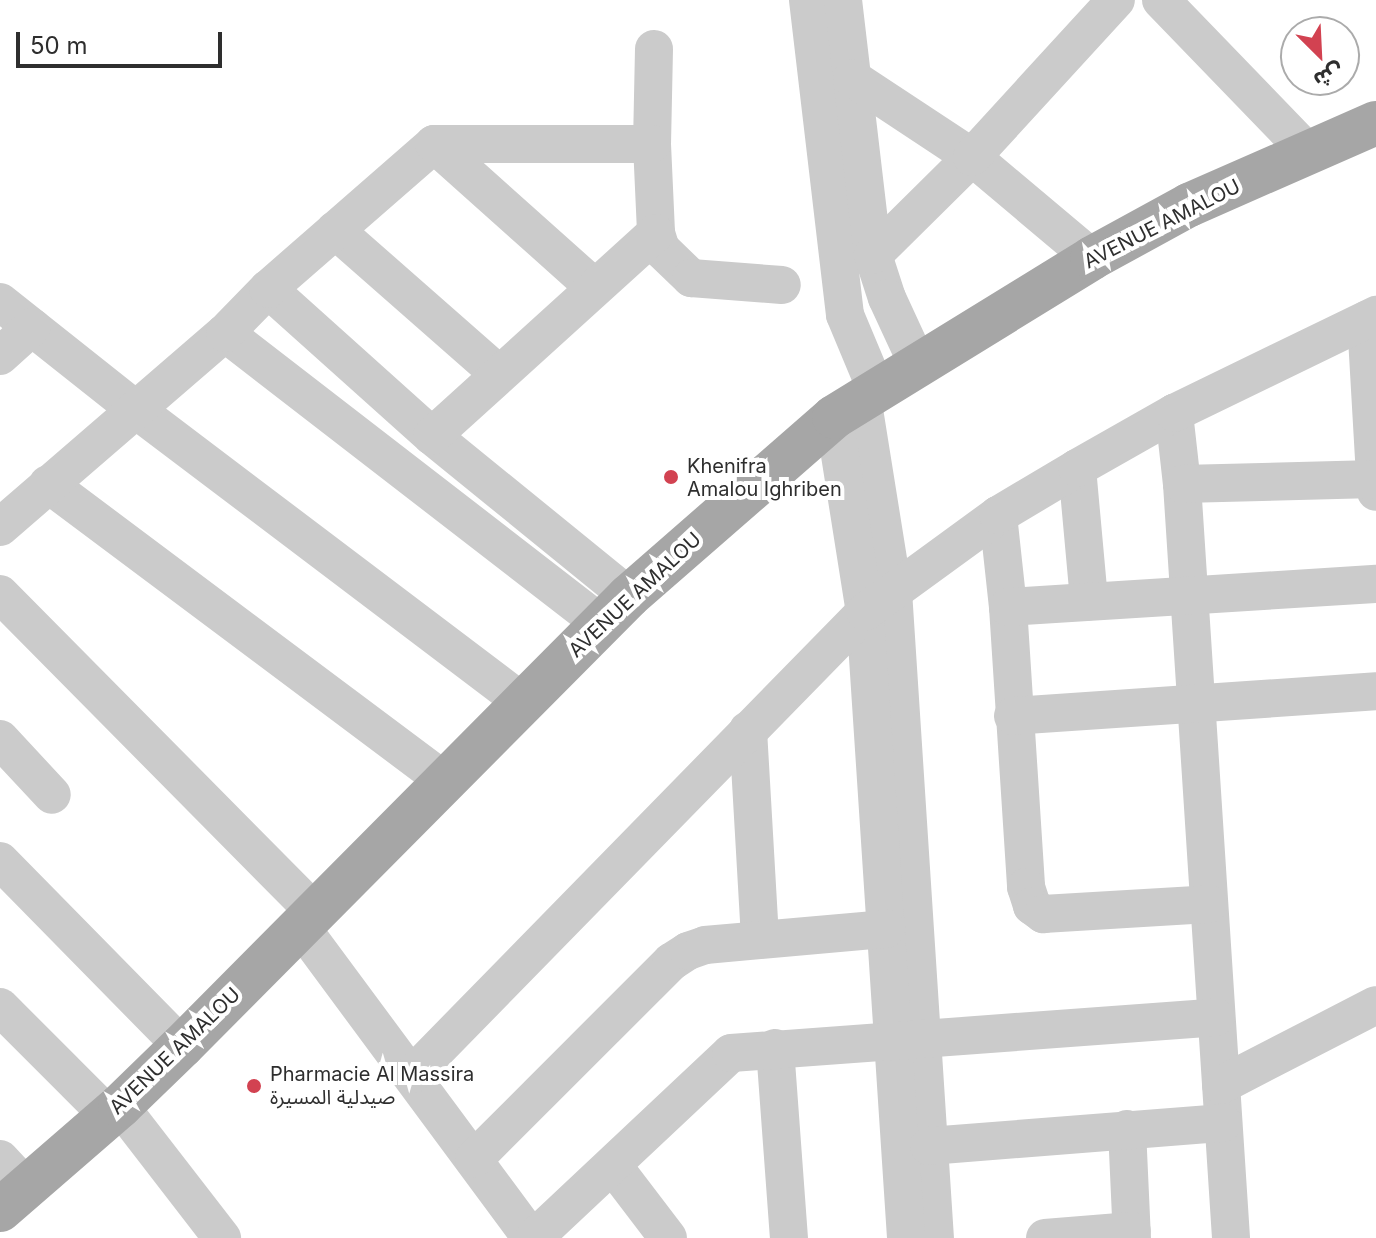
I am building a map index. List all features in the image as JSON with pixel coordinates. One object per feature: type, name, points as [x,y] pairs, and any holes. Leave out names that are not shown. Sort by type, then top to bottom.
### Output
[{"type":"main road","name":"AVENUE AMALOU","points":[[9,1186],[114,1111],[615,610],[857,401],[1092,258],[1189,205],[1376,123]]},
{"type":"street","points":[[808,0],[879,601],[908,1042],[906,1238]]},
{"type":"street","points":[[843,0],[873,255],[887,298],[917,363]]},
{"type":"street","points":[[873,255],[972,157],[1116,0]]},
{"type":"street","points":[[1161,0],[1309,153]]},
{"type":"street","points":[[654,49],[652,144],[656,233],[661,249],[691,278],[782,285]]},
{"type":"street","points":[[852,78],[972,157],[1092,258]]},
{"type":"street","points":[[0,527],[225,333],[268,289],[434,144],[652,144]]},
{"type":"street","points":[[434,144],[593,286]]},
{"type":"street","points":[[335,230],[498,373]]},
{"type":"street","points":[[432,436],[593,286],[656,233]]},
{"type":"street","points":[[268,289],[432,436],[615,610]]},
{"type":"street","points":[[0,302],[135,409],[522,702]]},
{"type":"street","points":[[413,1074],[748,730],[879,601],[998,515],[1174,413],[1371,318],[1376,492]]},
{"type":"street","points":[[0,356],[32,327]]},
{"type":"street","points":[[225,333],[615,610]]},
{"type":"street","points":[[1174,413],[1182,484],[1187,598],[1231,1238]]},
{"type":"street","points":[[1077,468],[1089,601]]},
{"type":"street","points":[[1182,484],[1375,479]]},
{"type":"street","points":[[48,484],[446,782]]},
{"type":"street","points":[[998,515],[1008,607],[1026,887],[1032,906],[1043,914],[1209,904]]},
{"type":"street","points":[[1008,607],[1376,584]]},
{"type":"street","points":[[0,594],[308,920],[413,1074],[533,1238],[614,1167],[722,1058],[731,1053],[1216,1017]]},
{"type":"street","points":[[879,601],[886,929],[929,1146],[935,1238]]},
{"type":"street","points":[[1013,716],[1376,691]]},
{"type":"street","points":[[748,730],[760,940]]},
{"type":"street","points":[[0,739],[52,795]]},
{"type":"street","points":[[0,861],[182,1046]]},
{"type":"street","points":[[474,1159],[671,962],[705,945],[886,929]]},
{"type":"street","points":[[1221,1085],[1376,1005]]},
{"type":"street","points":[[0,1007],[114,1111],[222,1238]]},
{"type":"street","points":[[775,1048],[789,1238]]},
{"type":"street","points":[[929,1146],[1223,1123]]},
{"type":"street","points":[[1045,1238],[1132,1234],[1127,1129]]},
{"type":"street","points":[[614,1167],[668,1238]]},
{"type":"place","name":"Khenifra Amalou Ighriben","points":[[671,477]]},
{"type":"place","name":"Pharmacie Al Massira صيدلية المسيرة","points":[[254,1086]]}]
